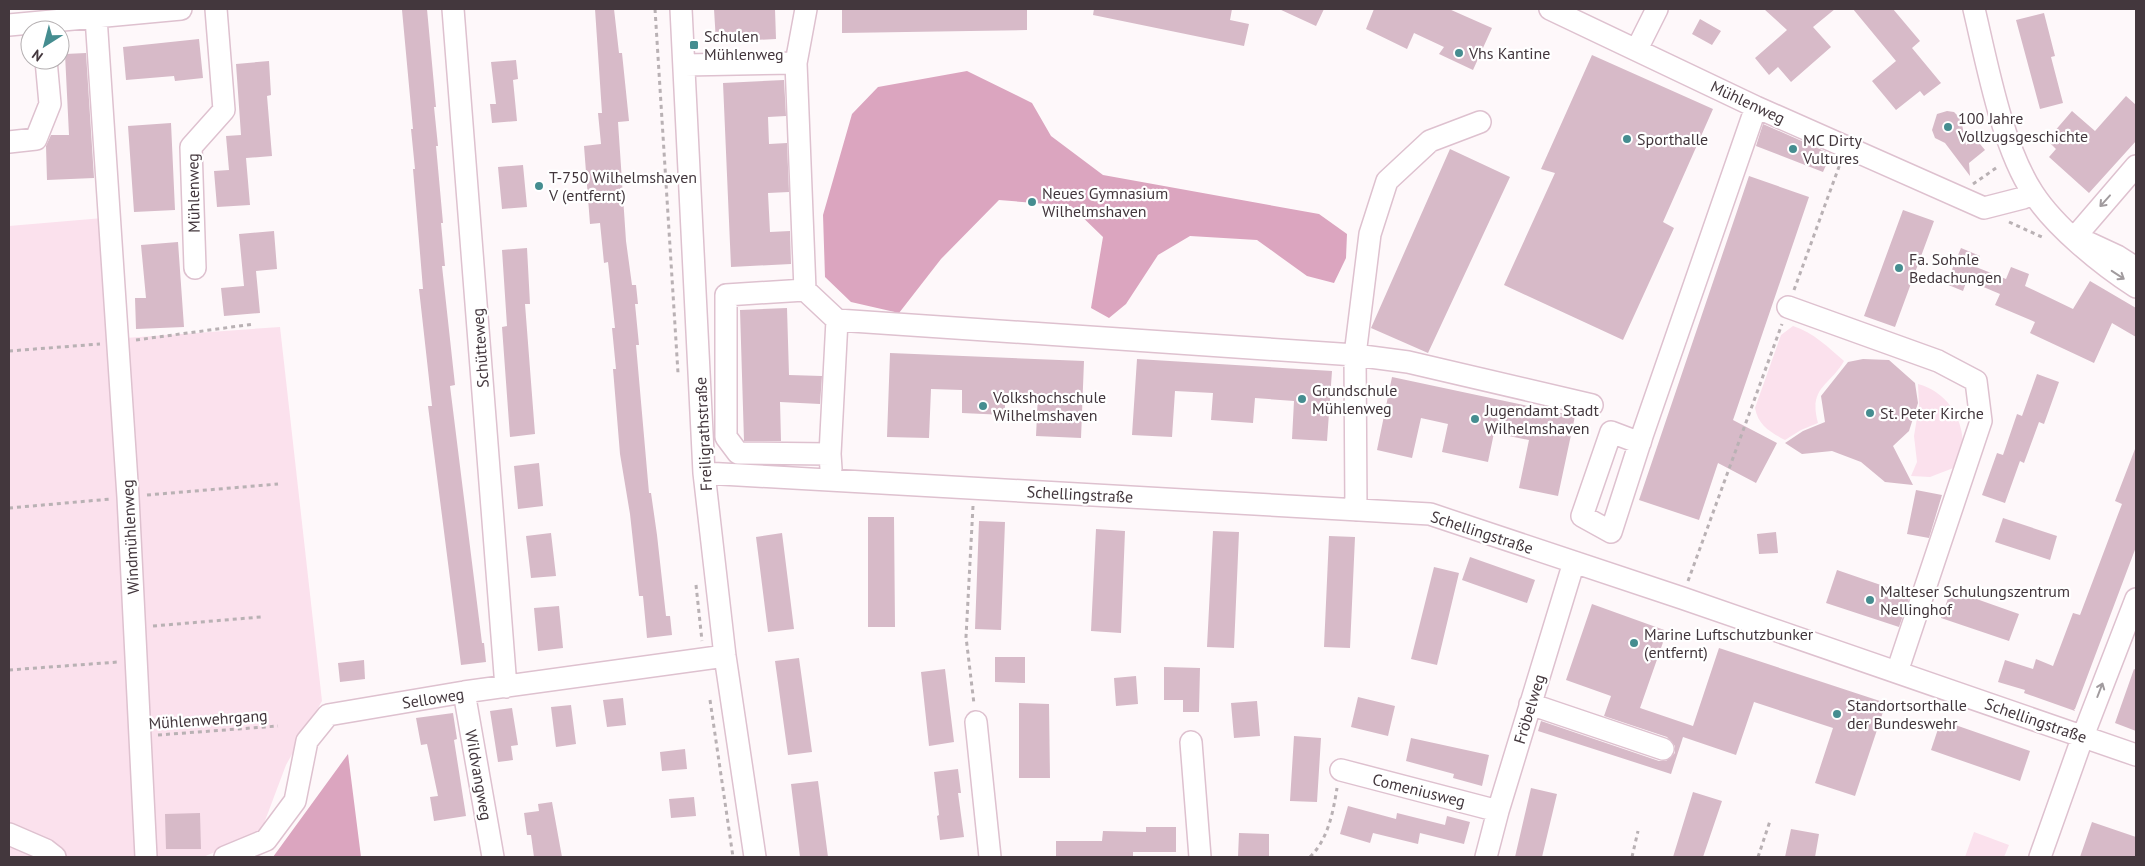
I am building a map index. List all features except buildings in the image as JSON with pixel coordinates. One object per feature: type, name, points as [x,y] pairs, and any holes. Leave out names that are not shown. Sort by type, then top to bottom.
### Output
[{"type":"street","points":[[70,21],[181,9]]},
{"type":"street","name":"Mühlenweg","points":[[195,268],[191,147],[224,110],[216,9]]},
{"type":"street","name":"Schütteweg","points":[[453,9],[506,686]]},
{"type":"street","name":"Freiligrathstraße","points":[[682,9],[704,473],[725,656],[755,857]]},
{"type":"street","points":[[806,9],[796,63],[805,290],[837,320],[1356,355],[1408,362],[1592,405]]},
{"type":"street","name":"Mühlenweg","points":[[1550,9],[1756,107],[1984,208]]},
{"type":"street","points":[[1637,49],[1657,9]]},
{"type":"street","points":[[1974,9],[1993,91],[2018,165],[2032,193],[2049,214],[2108,269],[2136,287]]},
{"type":"street","name":"Windmühlenweg","points":[[96,17],[135,628],[146,857]]},
{"type":"street","points":[[685,65],[796,63]]},
{"type":"street","points":[[9,142],[36,139],[50,104],[47,70]]},
{"type":"street","points":[[1642,436],[1756,107]]},
{"type":"street","points":[[1356,510],[1356,355],[1370,234],[1387,181],[1430,141],[1480,122]]},
{"type":"street","points":[[2075,238],[2084,224],[2136,166]]},
{"type":"street","points":[[1984,208],[2023,198],[2032,193]]},
{"type":"street","points":[[2075,238],[2117,256],[2136,268]]},
{"type":"street","points":[[805,290],[726,295],[726,437],[738,453],[830,454]]},
{"type":"street","points":[[1788,307],[1938,362],[1976,381],[1981,420],[1897,672]]},
{"type":"street","points":[[831,480],[830,454],[837,320]]},
{"type":"street","name":"Schellingstraße","points":[[704,473],[1430,514],[1682,598],[2136,755]]},
{"type":"street","name":"Fröbelweg","points":[[1486,857],[1498,811],[1574,562]]},
{"type":"street","points":[[2040,857],[2082,736],[2136,599]]},
{"type":"street","name":"Selloweg","points":[[225,857],[266,840],[295,801],[307,741],[328,715],[464,692],[725,656]]},
{"type":"street","name":"Wildvangweg","points":[[464,692],[493,857]]},
{"type":"street","points":[[1530,704],[1663,749]]},
{"type":"street","points":[[976,722],[990,857]]},
{"type":"street","points":[[1191,742],[1200,857]]},
{"type":"street","name":"Comeniusweg","points":[[1340,770],[1498,811]]},
{"type":"street","points":[[9,834],[46,850],[55,857]]},
{"type":"path","points":[[655,9],[678,376]]},
{"type":"path","points":[[1682,598],[1704,545],[1846,147]]},
{"type":"path","points":[[1964,199],[1968,187],[2000,165],[2018,165]]},
{"type":"path","points":[[1984,208],[2028,232],[2047,239]]},
{"type":"path","points":[[974,488],[966,637],[976,722]]},
{"type":"path","points":[[135,628],[261,616]]},
{"type":"path","points":[[9,670],[136,661]]},
{"type":"path","name":"Mühlenwehrgang","points":[[140,737],[278,726]]},
{"type":"path","points":[[1310,857],[1320,846],[1333,811],[1340,770]]},
{"type":"path","points":[[1758,857],[1770,821]]},
{"type":"path","points":[[1632,857],[1638,831]]},
{"type":"shaded area","points":[[967,71],[1032,103],[1051,136],[1103,175],[1319,214],[1347,234],[1346,258],[1334,283],[1307,276],[1257,240],[1190,236],[1158,255],[1126,304],[1109,318],[1091,308],[1103,237],[1071,206],[999,200],[941,259],[899,313],[851,302],[825,277],[823,215],[852,114],[878,87]]},
{"type":"shaded area","points":[[103,218],[111,339],[280,327],[322,701],[286,765],[260,834],[203,857],[9,857],[9,226]]},
{"type":"shaded area","points":[[1793,326],[1814,336],[1844,361],[1818,394],[1816,411],[1818,423],[1801,430],[1785,440],[1774,434],[1762,423],[1755,408],[1781,335]]},
{"type":"shaded area","points":[[1918,384],[1936,392],[1951,406],[1960,424],[1962,434],[1963,448],[1956,467],[1930,477],[1911,476],[1917,462],[1914,436],[1919,406]]},
{"type":"shaded area","points":[[348,754],[361,857],[273,857]]},
{"type":"shaded area","points":[[1974,832],[2009,845],[2004,857],[1965,857]]},
{"type":"place","name":"Schulen Mühlenweg","points":[[694,45]]},
{"type":"place","name":"Vhs Kantine","points":[[1459,53]]},
{"type":"place","name":"100 Jahre Vollzugsgeschichte","points":[[1948,127]]},
{"type":"place","name":"Sporthalle","points":[[1627,139]]},
{"type":"place","name":"MC Dirty Vultures","points":[[1793,149]]},
{"type":"place","name":"T-750 Wilhelmshaven V (entfernt)","points":[[539,186]]},
{"type":"place","name":"Neues Gymnasium Wilhelmshaven","points":[[1032,202]]},
{"type":"place","name":"Fa. Sohnle Bedachungen","points":[[1899,268]]},
{"type":"place","name":"Grundschule Mühlenweg","points":[[1302,399]]},
{"type":"place","name":"Volkshochschule Wilhelmshaven","points":[[983,406]]},
{"type":"place","name":"St. Peter Kirche","points":[[1870,413]]},
{"type":"place","name":"Jugendamt Stadt Wilhelmshaven","points":[[1475,419]]},
{"type":"place","name":"Malteser Schulungszentrum Nellinghof","points":[[1870,600]]},
{"type":"place","name":"Marine Luftschutzbunker (entfernt)","points":[[1634,643]]},
{"type":"place","name":"Standortsorthalle der Bundeswehr","points":[[1837,714]]}]
